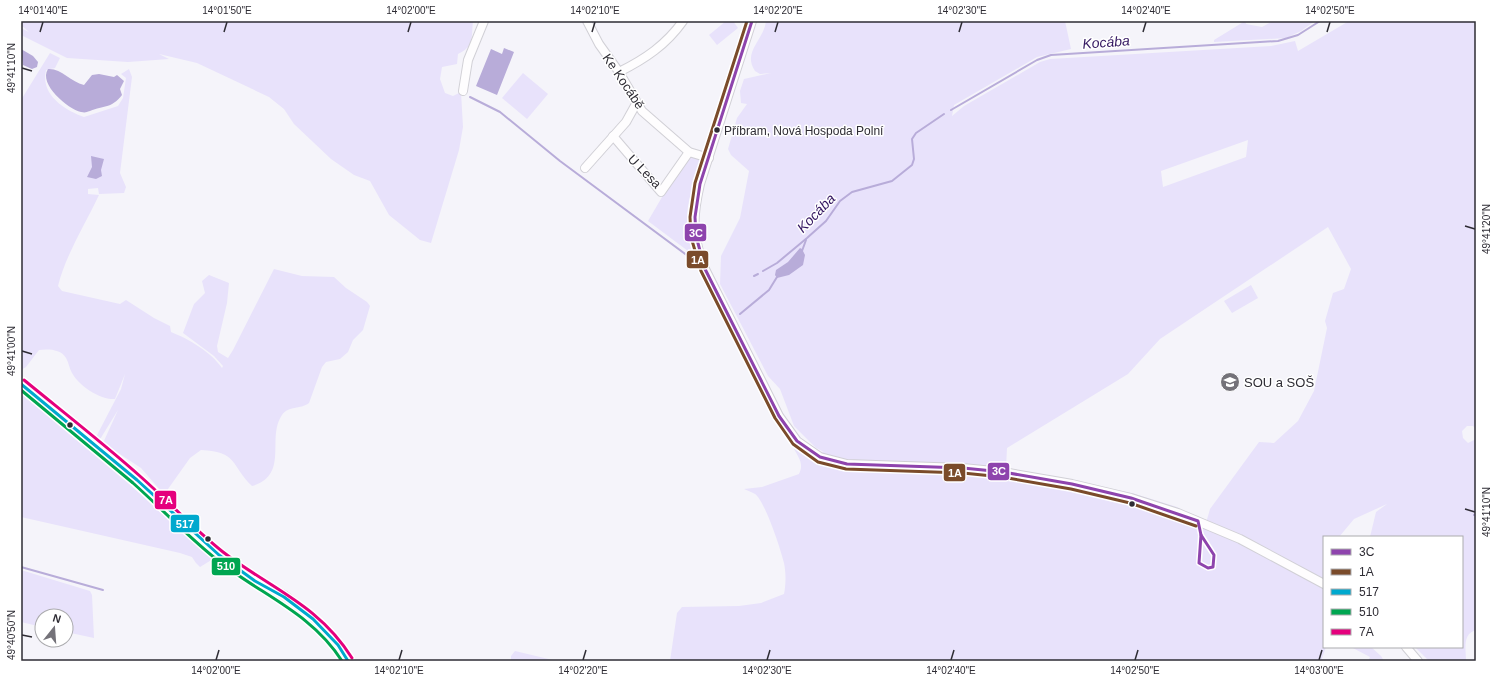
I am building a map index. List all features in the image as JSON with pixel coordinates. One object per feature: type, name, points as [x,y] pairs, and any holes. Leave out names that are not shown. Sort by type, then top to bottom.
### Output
[{"type":"main road","points":[[21,384],[132,476],[219,554],[255,581],[284,597],[312,620],[338,645],[348,661]]},
{"type":"street","points":[[463,92],[468,60],[484,21]]},
{"type":"street","name":"Ke Kocábě","points":[[587,21],[599,44],[619,72],[636,104],[688,152],[709,158]]},
{"type":"street","points":[[619,72],[642,60],[664,45],[683,21]]},
{"type":"street","points":[[752,21],[700,184],[694,224],[697,246],[705,269],[779,416],[797,441],[820,457],[847,464],[963,468],[1003,472],[1072,484],[1131,498],[1178,513],[1240,539],[1323,583]]},
{"type":"street","points":[[585,168],[626,122],[636,104]]},
{"type":"street","name":"U Lesa","points":[[613,136],[661,192],[688,152]]},
{"type":"street","points":[[1407,648],[1418,661]]},
{"type":"shaded area","points":[[21,21],[473,21],[470,45],[458,54],[457,64],[442,67],[440,79],[445,93],[453,96],[461,92],[463,127],[459,150],[431,243],[420,240],[389,215],[370,181],[354,175],[331,159],[294,124],[284,109],[269,97],[197,63],[159,54],[169,59],[128,62],[67,58],[21,35],[21,28],[29,32],[21,25]]},
{"type":"shaded area","points":[[726,21],[733,21],[738,28],[717,45],[709,35]]},
{"type":"shaded area","points":[[766,21],[1065,21],[1071,49],[1037,57],[954,105],[952,116],[964,106],[1040,62],[1050,59],[1271,46],[1295,41],[1298,51],[1349,21],[1476,21],[1476,429],[1473,426],[1467,426],[1462,431],[1463,438],[1468,443],[1476,439],[1476,630],[1467,638],[1465,647],[1466,661],[1429,661],[1416,648],[1463,648],[1463,536],[1370,536],[1376,512],[1387,504],[1354,519],[1340,536],[1323,536],[1323,648],[1326,648],[1321,661],[670,661],[677,613],[682,607],[739,606],[761,603],[784,594],[786,578],[784,563],[772,526],[759,498],[755,494],[744,489],[762,487],[799,474],[801,464],[794,449],[824,452],[816,448],[794,426],[780,389],[768,376],[720,284],[721,256],[740,218],[749,171],[731,155],[728,149],[737,118],[747,104],[741,103],[740,91],[744,79],[771,73],[760,74],[755,71],[752,64],[752,52],[762,34]],"holes":[[[1248,140],[1246,157],[1163,187],[1161,171]],[[1328,227],[1351,269],[1344,289],[1333,293],[1325,321],[1327,328],[1314,391],[1298,421],[1274,443],[1259,442],[1210,509],[1206,523],[1177,507],[1132,493],[1006,468],[1007,448],[1128,374],[1160,339]]]},
{"type":"shaded area","points":[[1245,21],[1246,24],[1262,27],[1273,21],[1315,21],[1301,31],[1286,38],[1214,42],[1214,40]]},
{"type":"shaded area","points":[[504,48],[514,52],[497,95],[476,86],[491,49],[502,54]]},
{"type":"shaded area","points":[[21,49],[33,56],[38,62],[37,67],[32,69],[23,65]]},
{"type":"shaded area","points":[[50,53],[60,58],[55,68],[46,70],[45,79],[50,94],[62,106],[84,117],[118,106],[123,98],[126,78],[121,74],[129,69],[132,77],[120,173],[126,187],[124,193],[99,194],[98,188],[88,189],[88,194],[99,195],[76,240],[61,274],[58,286],[62,291],[120,304],[126,300],[154,318],[170,326],[171,332],[185,338],[206,351],[222,368],[223,366],[214,356],[183,333],[194,304],[205,293],[202,281],[209,275],[229,283],[227,303],[217,346],[218,352],[228,358],[274,269],[302,276],[334,277],[346,288],[367,302],[370,306],[363,330],[353,340],[348,352],[340,359],[326,362],[322,367],[309,403],[288,410],[282,415],[276,434],[274,465],[270,474],[264,481],[252,486],[228,457],[213,451],[201,450],[190,458],[168,489],[168,499],[141,468],[103,443],[118,410],[99,441],[96,437],[121,389],[125,374],[115,399],[109,399],[97,395],[80,383],[72,373],[64,355],[58,351],[39,350],[26,367],[21,370],[21,100]]},
{"type":"shaded area","points":[[48,69],[53,69],[62,73],[84,85],[92,75],[99,74],[114,77],[117,75],[124,81],[120,89],[122,95],[111,105],[86,112],[75,110],[56,95],[47,82],[46,75]]},
{"type":"shaded area","points":[[523,73],[548,94],[527,119],[502,98]]},
{"type":"shaded area","points":[[689,155],[700,158],[687,214],[688,234],[692,254],[648,221],[675,175]]},
{"type":"shaded area","points":[[91,156],[104,159],[101,170],[102,176],[96,179],[87,177],[92,167]]},
{"type":"shaded area","points":[[800,248],[805,255],[803,265],[789,275],[777,278],[775,275],[776,270],[788,262]]},
{"type":"shaded area","points":[[1251,285],[1258,298],[1232,313],[1224,301]]},
{"type":"shaded area","points":[[21,394],[129,484],[213,559],[200,567],[192,557],[180,553],[21,517]]},
{"type":"shaded area","points":[[21,570],[90,591],[92,595],[94,638],[74,634],[74,608],[34,608],[34,625],[21,622]]},
{"type":"shaded area","points":[[1353,648],[1372,648],[1384,661],[1368,661],[1370,657]]},
{"type":"shaded area","points":[[515,651],[557,661],[511,661],[511,656]]},
{"type":"waterway","name":"Kocába","points":[[951,110],[1037,60],[1051,55],[1278,41],[1298,35],[1320,21]]},
{"type":"waterway","points":[[470,97],[500,112],[560,161],[696,262],[725,319]]},
{"type":"waterway","name":"Kocába","points":[[763,271],[777,263],[807,238],[826,221],[840,201],[852,192],[892,181],[912,165],[914,159],[912,139],[916,133],[944,114]]},
{"type":"waterway","name":"Kocába","points":[[802,251],[806,240]]},
{"type":"waterway","name":"Kocába","points":[[754,276],[758,274]]},
{"type":"waterway","points":[[740,314],[769,290],[777,277]]},
{"type":"waterway","points":[[21,567],[103,590]]},
{"type":"transit line","name":"1A","points":[[747,21],[695,183],[690,217],[691,237],[701,271],[775,418],[793,444],[818,462],[846,469],[963,473],[1002,477],[1071,489],[1130,503],[1196,526]]},
{"type":"transit line","name":"3C","points":[[752,21],[700,184],[695,217],[696,236],[705,269],[779,416],[797,441],[820,457],[847,464],[963,468],[1003,472],[1072,484],[1131,498],[1198,521],[1201,535]]},
{"type":"transit line","name":"7A","points":[[24,380],[127,464],[223,552],[309,610],[339,639],[352,658]]},
{"type":"transit line","name":"517","points":[[21,384],[137,480],[219,555],[255,581],[284,597],[313,619],[338,645],[348,661]]},
{"type":"transit line","name":"510","points":[[21,390],[133,483],[216,559],[300,616],[315,629],[342,661]]},
{"type":"transit line","name":"3C","points":[[1201,535],[1214,555],[1213,567],[1208,568],[1199,563],[1201,535]]},
{"type":"place","name":"Příbram, Nová Hospoda Polní","points":[[717,130]]},
{"type":"place","name":"SOU a SOŠ","points":[[1230,382]]}]
